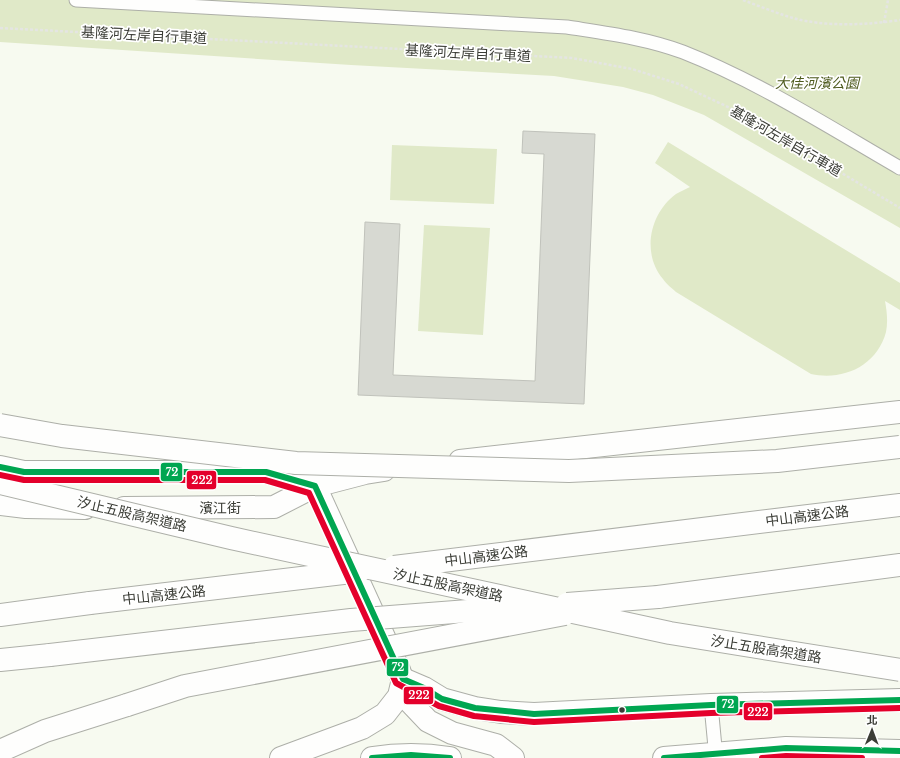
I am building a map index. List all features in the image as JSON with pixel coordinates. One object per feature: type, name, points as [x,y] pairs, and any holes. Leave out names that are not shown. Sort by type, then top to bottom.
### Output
[{"type":"main road","name":"濱江街","points":[[0,504],[26,507],[274,507],[315,486],[364,473],[900,412]]},
{"type":"main road","points":[[0,425],[62,436],[296,463],[569,471],[777,461],[900,447]]},
{"type":"main road","points":[[0,467],[24,472],[266,472],[315,486],[403,679],[410,702],[428,721],[452,733],[496,745],[513,758]]},
{"type":"main road","points":[[0,479],[24,472]]},
{"type":"main road","name":"汐止五股高架道路","points":[[0,483],[231,538],[670,633],[900,670]]},
{"type":"main road","name":"中山高速公路","points":[[0,615],[900,505]]},
{"type":"main road","points":[[0,751],[45,731],[185,686],[658,597],[900,564]]},
{"type":"main road","points":[[0,660],[351,620],[658,597]]},
{"type":"main road","points":[[403,679],[424,688],[442,699],[475,708],[501,712],[534,714],[711,705],[900,700]]},
{"type":"main road","points":[[281,758],[362,728],[385,714],[399,696],[403,679]]},
{"type":"main road","points":[[664,758],[716,756],[786,748],[900,751]]},
{"type":"main road","points":[[372,758],[391,755],[450,758]]},
{"type":"lane","points":[[76,0],[567,27],[637,39],[682,52],[764,90],[900,168]]},
{"type":"lane","points":[[711,705],[716,756]]},
{"type":"path","points":[[743,0],[794,18],[831,23],[884,22],[900,20]]},
{"type":"path","points":[[884,22],[888,0]]},
{"type":"path","name":"基隆河左岸自行車道","points":[[0,28],[572,58],[632,69],[679,84],[743,114],[900,208]]},
{"type":"green space","name":"大佳河濱公園","points":[[0,0],[900,0],[900,228],[704,115],[653,95],[623,87],[554,76],[351,65],[0,42]]},
{"type":"green space","points":[[668,142],[900,283],[900,310],[885,301],[887,317],[886,332],[882,344],[867,362],[846,373],[823,376],[811,374],[676,292],[666,283],[656,269],[652,257],[652,234],[655,222],[667,202],[676,194],[690,187],[655,163]]},
{"type":"green space","points":[[392,145],[497,149],[494,204],[390,200]]},
{"type":"green space","points":[[424,225],[490,228],[483,335],[418,331]]},
{"type":"building","points":[[523,131],[595,134],[584,404],[358,395],[365,222],[400,224],[393,375],[535,381],[544,154],[522,153]]},
{"type":"transit line","name":"72","points":[[0,467],[24,472],[266,472],[315,486],[403,679],[424,688],[442,699],[475,708],[534,714],[711,705],[900,700]]},
{"type":"transit line","name":"222","points":[[0,475],[24,480],[265,480],[309,493],[396,683],[439,706],[474,716],[534,722],[711,713],[900,708]]},
{"type":"transit line","name":"72","points":[[664,758],[786,748],[900,751]]},
{"type":"transit line","name":"72","points":[[372,758],[411,755],[450,758]]},
{"type":"transit line","name":"222","points":[[762,758],[786,756],[862,758]]}]
